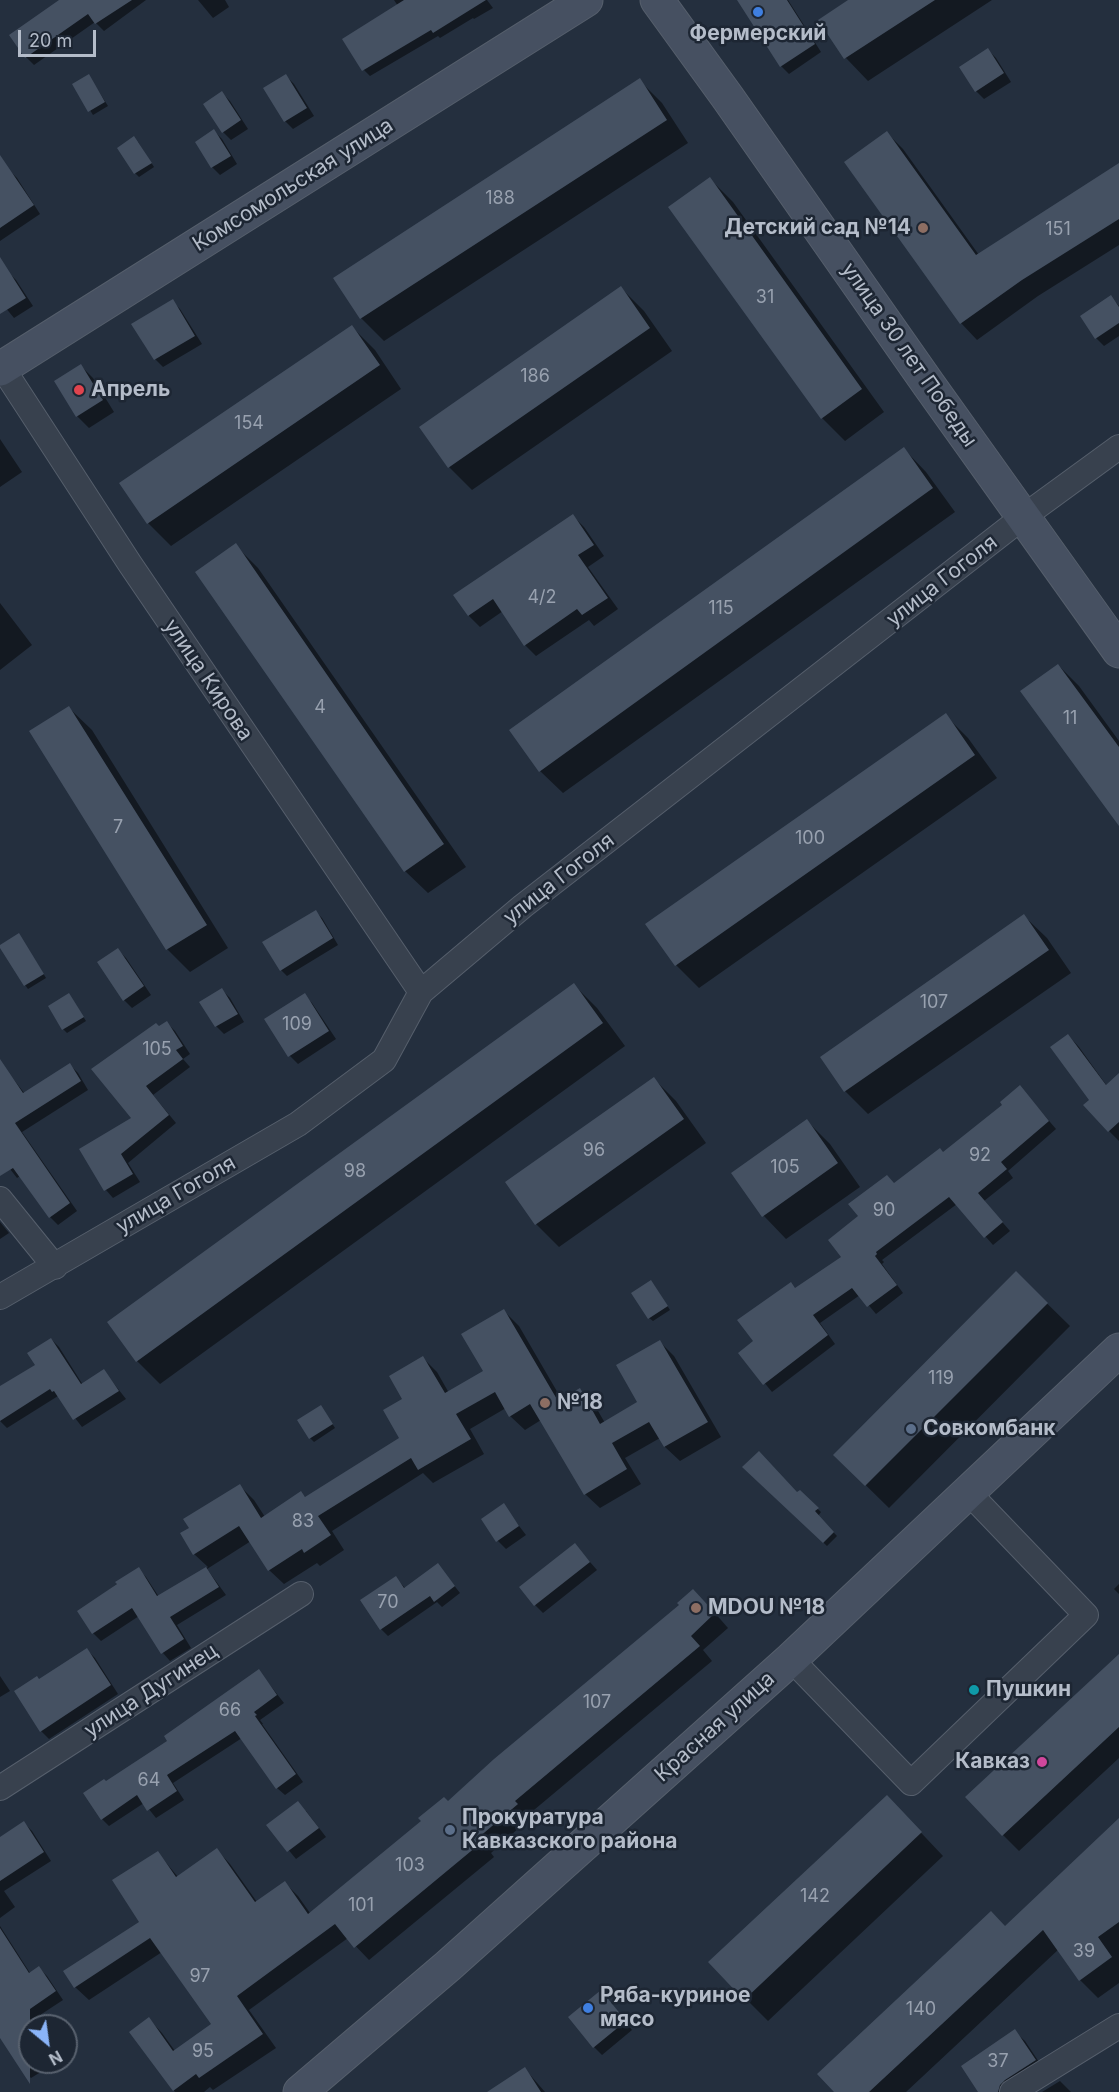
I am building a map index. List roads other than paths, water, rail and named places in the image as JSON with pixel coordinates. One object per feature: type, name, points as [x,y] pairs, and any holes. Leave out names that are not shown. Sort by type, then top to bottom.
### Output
[{"type":"main road","name":"Комсомольская улица","points":[[1,367],[586,0]]},
{"type":"main road","name":"улица 30 лет Победы","points":[[657,0],[1119,651]]},
{"type":"main road","name":"Красная улица","points":[[300,2092],[448,1966],[791,1659],[1119,1350]]},
{"type":"street","name":"улица Кирова","points":[[1,367],[130,564],[421,992]]},
{"type":"street","name":"улица Гоголя","points":[[0,1297],[298,1124],[384,1060],[421,992],[523,906],[1023,517],[1119,447]]},
{"type":"street","points":[[0,1199],[55,1267]]},
{"type":"street","points":[[791,1659],[911,1783],[1086,1615],[968,1492]]},
{"type":"street","name":"улица Дугинец","points":[[0,1788],[301,1594]]},
{"type":"street","points":[[1012,2092],[1119,2026]]},
{"type":"place","name":"Фермерский","points":[[758,12]]},
{"type":"place","name":"Детский сад №14","points":[[923,228]]},
{"type":"place","name":"Апрель","points":[[79,390]]},
{"type":"place","name":"№18","points":[[545,1403]]},
{"type":"place","name":"Совкомбанк","points":[[911,1429]]},
{"type":"place","name":"MDOU №18","points":[[696,1608]]},
{"type":"place","name":"Пушкин","points":[[974,1690]]},
{"type":"place","name":"Кавказ","points":[[1042,1762]]},
{"type":"place","name":"Прокуратура Кавказского района","points":[[450,1830]]},
{"type":"place","name":"Ряба-куриное мясо","points":[[588,2008]]}]
